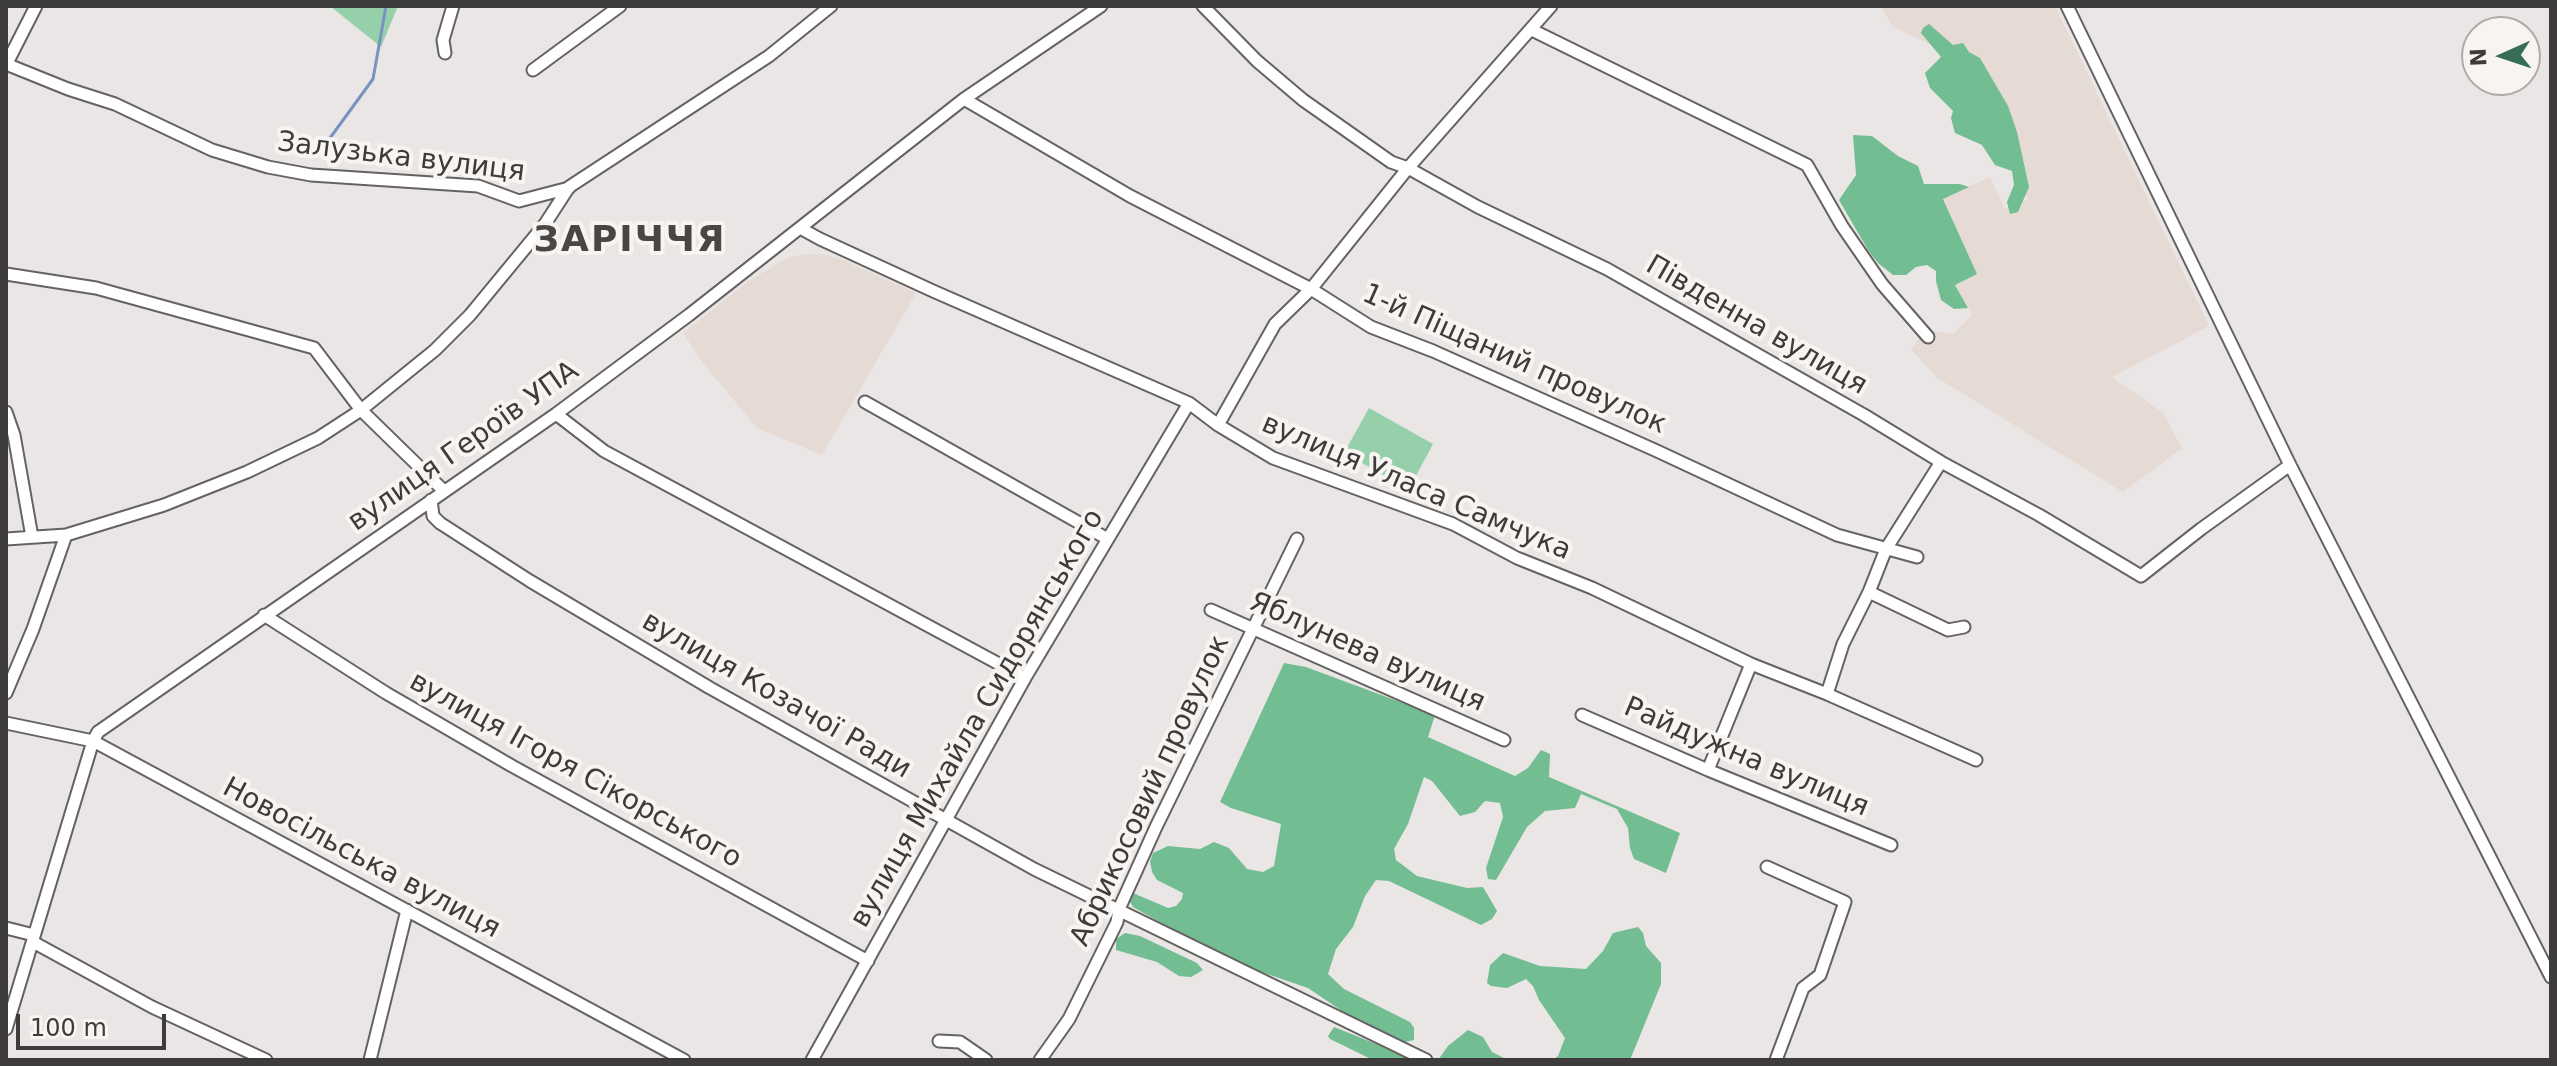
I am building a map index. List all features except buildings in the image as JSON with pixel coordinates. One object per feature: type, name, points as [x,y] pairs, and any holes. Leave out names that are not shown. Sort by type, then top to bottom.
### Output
[{"type":"street","points":[[6,64],[36,6]]},
{"type":"street","points":[[445,53],[443,40],[453,6]]},
{"type":"street","points":[[533,70],[620,6]]},
{"type":"street","points":[[6,539],[66,535],[164,505],[247,472],[318,438],[361,410],[435,350],[470,315],[545,224],[569,187],[769,56],[831,6]]},
{"type":"street","name":"вулиця Героїв УПА","points":[[93,741],[103,728],[556,414],[689,315],[964,99],[1101,6]]},
{"type":"street","name":"Південна вулиця","points":[[1203,6],[1257,61],[1303,100],[1391,162],[1607,269],[2141,576],[2290,465]]},
{"type":"street","points":[[1218,425],[1275,324],[1311,289],[1408,168],[1551,6]]},
{"type":"street","points":[[2067,6],[2290,465],[2551,977]]},
{"type":"street","points":[[1532,30],[1807,165],[1842,226],[1882,284],[1928,337]]},
{"type":"street","name":"Залузька вулиця","points":[[6,64],[115,104],[212,150],[268,167],[311,175],[478,186],[519,201],[569,187]]},
{"type":"street","name":"1-й Піщаний провулок","points":[[964,99],[1130,196],[1311,289],[1371,327],[1433,351],[1837,535],[1917,557]]},
{"type":"street","name":"вулиця Уласа Самчука","points":[[800,228],[933,291],[1189,403],[1218,425],[1273,458],[1453,524],[1517,558],[1592,588],[1751,664],[1976,760]]},
{"type":"street","points":[[6,274],[96,288],[314,348],[361,410],[444,491]]},
{"type":"street","points":[[865,402],[1106,538]]},
{"type":"street","name":"вулиця Михайла Сидорянського","points":[[812,1060],[1025,678],[1189,403]]},
{"type":"street","points":[[6,412],[14,435],[32,537]]},
{"type":"street","points":[[556,414],[604,451],[1025,678]]},
{"type":"street","points":[[1827,694],[1843,644],[1886,549],[1941,462]]},
{"type":"street","name":"вулиця Козачої Ради","points":[[431,500],[433,516],[440,523],[530,581],[710,688],[1034,869],[1426,1060]]},
{"type":"street","points":[[6,693],[33,629],[66,535]]},
{"type":"street","name":"Абрикосовий провулок","points":[[1040,1060],[1069,1019],[1117,922],[1119,909],[1156,827],[1297,539]]},
{"type":"street","points":[[1869,592],[1948,630],[1964,627]]},
{"type":"street","name":"Яблунева вулиця","points":[[1211,610],[1504,740]]},
{"type":"street","name":"вулиця Ігоря Сікорського","points":[[264,615],[386,693],[512,766],[868,961]]},
{"type":"street","points":[[1708,770],[1751,664]]},
{"type":"street","name":"Райдужна вулиця","points":[[1582,715],[1891,845]]},
{"type":"street","name":"Новосільська вулиця","points":[[6,723],[93,741],[684,1060]]},
{"type":"street","points":[[6,1029],[93,741]]},
{"type":"street","points":[[1767,867],[1845,902],[1820,975],[1803,988],[1776,1060]]},
{"type":"street","points":[[370,1060],[407,910]]},
{"type":"street","points":[[6,928],[33,939],[152,1007],[266,1060]]},
{"type":"street","points":[[939,1041],[960,1042],[986,1060]]},
{"type":"shaded area","points":[[1880,6],[2055,6],[2209,326],[2112,377],[2163,413],[2182,448],[2123,492],[1936,377],[1911,349],[1927,330],[1953,334],[1972,315],[1955,285],[1977,274],[1943,198],[1990,177],[2005,209],[2028,199],[1974,65],[1893,27]]},
{"type":"shaded area","points":[[828,255],[845,261],[916,293],[822,455],[757,428],[703,363],[683,333],[750,280],[789,257]]},
{"type":"green space","points":[[330,6],[398,6],[381,47]]},
{"type":"green space","points":[[1929,24],[1953,45],[1963,43],[1969,52],[1980,58],[2008,106],[2029,187],[2018,212],[2010,214],[2007,202],[2014,185],[2012,171],[1995,165],[1982,145],[1955,133],[1951,118],[1953,111],[1930,88],[1925,73],[1941,57],[1921,33]]},
{"type":"green space","points":[[1853,135],[1872,136],[1898,156],[1918,166],[1924,184],[1969,187],[1943,199],[1977,274],[1955,285],[1968,308],[1954,309],[1941,300],[1936,271],[1927,265],[1916,267],[1906,275],[1893,275],[1868,250],[1839,200],[1856,175]]},
{"type":"green space","points":[[1369,408],[1433,444],[1409,489],[1344,453]]},
{"type":"green space","points":[[1284,663],[1306,667],[1435,715],[1428,737],[1515,776],[1528,768],[1541,750],[1550,754],[1549,777],[1680,833],[1666,873],[1634,859],[1628,828],[1617,809],[1581,794],[1575,808],[1545,811],[1527,827],[1496,880],[1488,879],[1486,868],[1503,817],[1500,803],[1485,801],[1475,812],[1460,816],[1432,781],[1424,777],[1408,824],[1394,849],[1396,860],[1417,876],[1467,888],[1483,887],[1497,911],[1492,919],[1481,925],[1389,881],[1376,880],[1365,896],[1353,927],[1336,949],[1328,974],[1344,989],[1410,1022],[1414,1028],[1414,1040],[1401,1043],[1370,1030],[1308,988],[1238,964],[1154,919],[1133,907],[1128,898],[1133,893],[1168,908],[1176,906],[1182,899],[1183,893],[1157,880],[1152,872],[1150,861],[1153,853],[1168,846],[1200,849],[1214,842],[1229,848],[1247,869],[1263,872],[1274,866],[1281,824],[1220,802]]},
{"type":"green space","points":[[1638,927],[1646,946],[1661,963],[1661,984],[1630,1060],[1553,1060],[1558,1056],[1565,1038],[1533,986],[1526,979],[1507,988],[1487,983],[1490,965],[1503,953],[1540,966],[1586,969],[1603,951],[1613,933]]},
{"type":"green space","points":[[1125,933],[1140,936],[1197,963],[1203,970],[1191,977],[1179,976],[1157,962],[1116,950],[1116,939]]},
{"type":"green space","points":[[1334,1027],[1406,1056],[1409,1060],[1373,1060],[1330,1039],[1328,1036]]},
{"type":"green space","points":[[1468,1030],[1483,1037],[1492,1052],[1508,1060],[1438,1060],[1448,1046]]},
{"type":"waterway","points":[[330,138],[373,79],[386,6]]},
{"type":"district","name":"ЗАРІЧЧЯ","points":[[630,242]]}]
